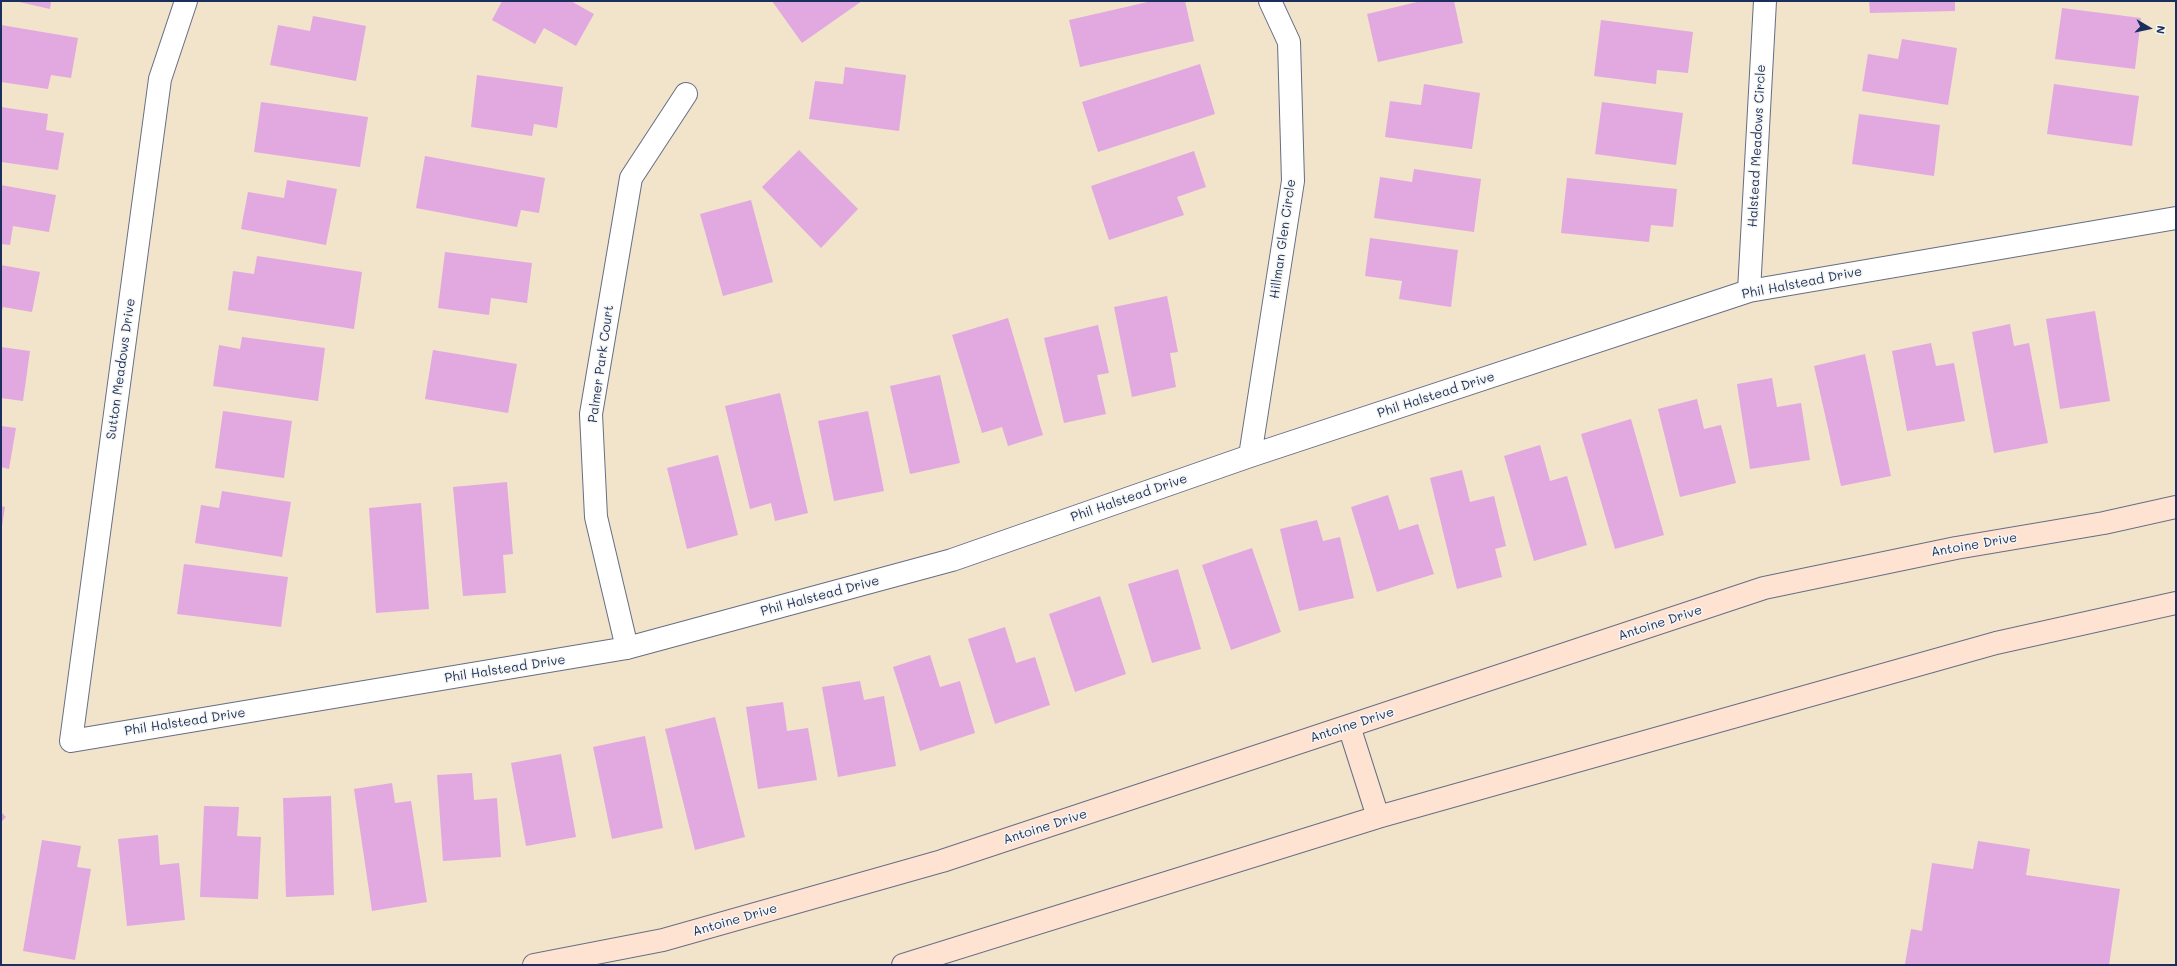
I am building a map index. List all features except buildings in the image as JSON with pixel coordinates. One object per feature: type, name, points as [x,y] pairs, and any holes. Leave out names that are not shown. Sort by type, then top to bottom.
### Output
[{"type":"main road","name":"Antoine Drive","points":[[534,965],[663,940],[942,861],[1764,588],[1956,548],[2104,523],[2176,507]]},
{"type":"main road","points":[[903,965],[1378,817],[1996,643],[2176,603]]},
{"type":"main road","points":[[1349,726],[1378,817]]},
{"type":"street","name":"Sutton Meadows Drive","points":[[71,741],[160,79],[186,1]]},
{"type":"street","name":"Hillman Glen Circle","points":[[1250,456],[1293,181],[1289,42],[1270,1]]},
{"type":"street","name":"Halstead Meadows Circle","points":[[1749,291],[1765,1]]},
{"type":"street","name":"Palmer Park Court","points":[[627,648],[596,517],[591,414],[631,178],[686,94]]},
{"type":"street","name":"Phil Halstead Drive","points":[[71,741],[627,648],[952,560],[1250,456],[1749,291],[2176,218]]}]
